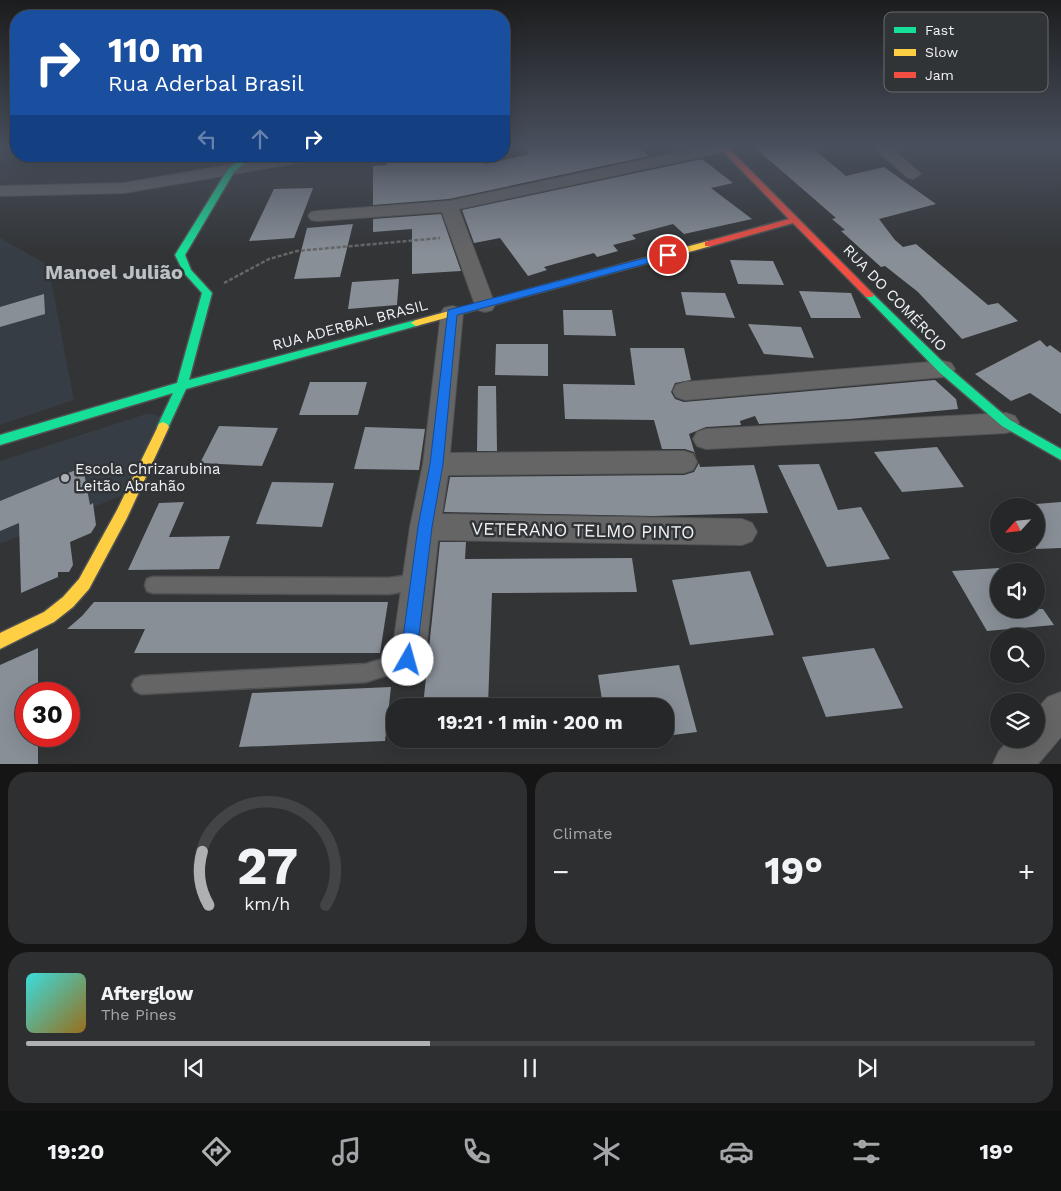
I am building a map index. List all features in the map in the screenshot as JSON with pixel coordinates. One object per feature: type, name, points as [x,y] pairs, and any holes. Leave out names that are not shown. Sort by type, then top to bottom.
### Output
[{"type":"street","points":[[0,191],[124,188],[173,181]]},
{"type":"street","points":[[0,641],[49,617],[68,602],[84,584],[122,514],[182,386],[207,293],[187,271],[180,255],[225,181]]},
{"type":"street","points":[[317,216],[449,206],[564,181]]},
{"type":"street","name":"RUA DO COMÉRCIO","points":[[757,181],[943,369],[1006,423],[1061,455]]},
{"type":"street","points":[[449,206],[485,305]]},
{"type":"street","name":"RUA ADERBAL BRASIL","points":[[0,440],[182,386],[796,220]]},
{"type":"street","points":[[408,660],[425,527],[436,464],[452,313]]},
{"type":"street","points":[[685,391],[943,369]]},
{"type":"street","points":[[706,439],[1006,423]]},
{"type":"street","points":[[436,464],[684,462]]},
{"type":"street","name":"VETERANO TELMO PINTO","points":[[425,527],[742,532]]},
{"type":"street","points":[[1045,728],[1061,710]]},
{"type":"street","points":[[1012,764],[1027,748]]},
{"type":"lane","points":[[153,585],[389,586],[418,582]]},
{"type":"lane","points":[[141,685],[366,673],[408,660]]},
{"type":"path","points":[[207,293],[269,259],[297,251],[460,236]]},
{"type":"shaded area","points":[[0,238],[48,265],[74,400],[0,425]]},
{"type":"shaded area","name":"Escola Chrizarubina Leitão Abrahão","points":[[149,413],[162,417],[121,496],[0,544],[0,461]]},
{"type":"building","points":[[373,181],[534,181],[449,199],[373,205]]},
{"type":"building","points":[[600,181],[730,181],[733,183],[711,188],[752,219],[684,234],[673,224],[632,235],[636,239],[613,245],[618,251],[597,257],[594,253],[544,267],[547,270],[528,276],[500,238],[474,243],[462,210]]},
{"type":"building","points":[[793,181],[903,181],[936,204],[879,219],[895,240],[903,247],[916,244],[988,305],[998,303],[1018,321],[962,339],[918,292],[885,266],[881,267],[841,231],[845,230],[832,219],[836,218]]},
{"type":"building","points":[[313,188],[294,238],[249,241],[274,189]]},
{"type":"building","points":[[441,214],[461,271],[412,274],[412,229],[373,232],[373,219]]},
{"type":"building","points":[[353,224],[340,277],[294,279],[307,228]]},
{"type":"building","points":[[730,260],[773,261],[784,285],[738,284]]},
{"type":"building","points":[[399,279],[397,305],[348,309],[352,282]]},
{"type":"building","points":[[799,291],[851,293],[861,318],[811,318]]},
{"type":"building","points":[[681,292],[725,293],[735,318],[686,315]]},
{"type":"building","points":[[44,294],[45,314],[0,327],[0,307]]},
{"type":"building","points":[[563,310],[612,310],[616,336],[564,335]]},
{"type":"building","points":[[748,324],[801,327],[814,358],[764,354]]},
{"type":"building","points":[[1040,340],[1047,347],[1050,345],[1061,353],[1061,414],[1030,393],[1011,401],[975,374]]},
{"type":"building","points":[[496,344],[548,344],[548,376],[495,375]]},
{"type":"building","points":[[630,348],[684,348],[691,380],[675,383],[671,392],[675,399],[684,402],[935,380],[956,399],[958,409],[850,419],[759,424],[755,416],[740,421],[741,425],[706,427],[689,434],[696,457],[694,452],[685,449],[662,449],[654,420],[565,419],[563,384],[635,385]]},
{"type":"building","points":[[310,382],[367,382],[358,415],[299,415]]},
{"type":"building","points":[[478,386],[496,386],[497,451],[477,451]]},
{"type":"building","points":[[219,426],[278,428],[262,466],[200,463]]},
{"type":"building","points":[[365,427],[425,429],[419,470],[354,469]]},
{"type":"building","points":[[937,447],[964,487],[902,492],[874,452]]},
{"type":"building","points":[[699,463],[700,467],[754,465],[768,513],[654,516],[444,512],[450,477],[684,475],[694,472]]},
{"type":"building","points":[[819,464],[838,510],[861,507],[890,559],[827,567],[778,465]]},
{"type":"building","points":[[83,467],[90,505],[93,503],[96,525],[91,533],[70,542],[73,565],[69,572],[58,572],[58,577],[21,593],[19,523],[0,531],[0,501]]},
{"type":"building","points":[[272,482],[334,483],[322,527],[256,524]]},
{"type":"building","points":[[184,502],[169,537],[230,536],[219,569],[128,570],[159,503]]},
{"type":"building","points":[[1061,502],[1061,548],[1045,549],[1045,503]]},
{"type":"building","points":[[440,542],[466,542],[465,559],[632,558],[637,592],[492,593],[488,698],[424,698]]},
{"type":"building","points":[[990,569],[990,618],[1045,618],[1045,612],[1054,625],[990,628],[990,631],[987,631],[952,571]]},
{"type":"building","points":[[750,571],[774,635],[690,645],[672,580]]},
{"type":"building","points":[[94,602],[388,602],[380,653],[134,653],[145,629],[67,629]]},
{"type":"building","points":[[38,648],[38,682],[15,682],[15,747],[38,747],[38,764],[0,764],[0,665]]},
{"type":"building","points":[[874,648],[903,708],[826,717],[802,657]]},
{"type":"building","points":[[679,665],[697,732],[674,735],[674,698],[602,698],[598,675]]},
{"type":"building","points":[[391,687],[390,698],[386,698],[385,741],[239,747],[252,693]]},
{"type":"traffic: fast","points":[[163,427],[182,386],[207,293],[187,271],[180,255],[225,181]]},
{"type":"traffic: fast","points":[[869,295],[943,369],[1006,423],[1061,455]]},
{"type":"traffic: fast","points":[[0,440],[182,386],[416,323]]},
{"type":"traffic: slow","points":[[416,323],[708,244]]},
{"type":"traffic: slow","points":[[0,641],[49,617],[68,602],[84,584],[122,514],[163,427]]},
{"type":"traffic: jam","points":[[756,181],[869,295]]},
{"type":"traffic: jam","points":[[708,244],[796,220]]},
{"type":"place","name":"Escola Chrizarubina Leitão Abrahão","points":[[65,478]]},
{"type":"district","name":"Manoel Julião","points":[[114,272]]},
{"type":"route","points":[[408,660],[425,527],[436,464],[452,313],[668,255]]}]
